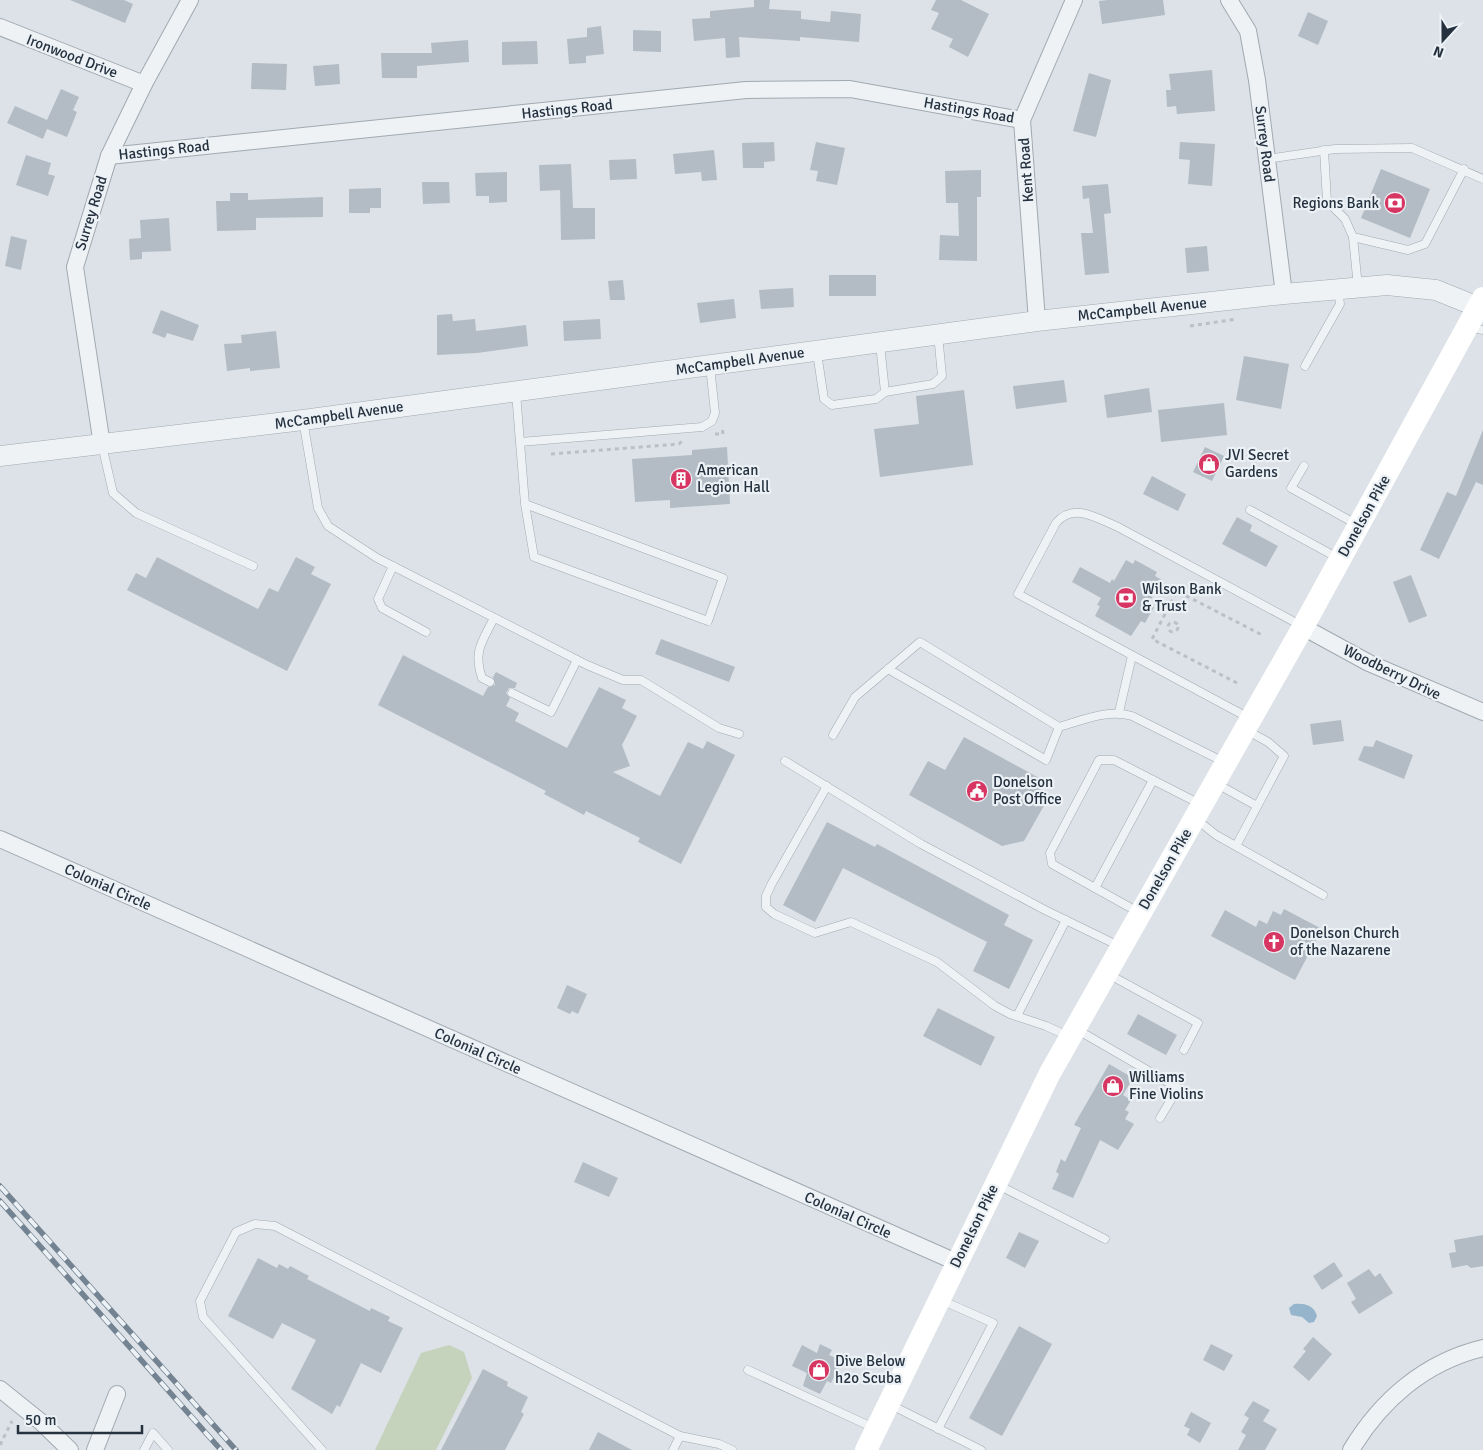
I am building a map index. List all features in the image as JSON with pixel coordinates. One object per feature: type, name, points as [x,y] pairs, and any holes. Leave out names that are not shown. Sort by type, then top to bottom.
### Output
[{"type":"main road","name":"Donelson Pike","points":[[866,1450],[1022,1126],[1072,1032],[1303,627],[1358,526],[1475,329],[1481,303]]},
{"type":"street","name":"Surrey Road","points":[[102,445],[75,267],[110,156],[144,84],[190,0]]},
{"type":"street","name":"Kent Road","points":[[1038,321],[1022,120],[1074,0]]},
{"type":"street","name":"Surrey Road","points":[[1229,0],[1248,31],[1257,80],[1284,294]]},
{"type":"street","name":"Ironwood Drive","points":[[0,27],[144,84]]},
{"type":"street","name":"Hastings Road","points":[[110,156],[746,90],[850,89],[1022,120]]},
{"type":"street","name":"McCampbell Avenue","points":[[0,456],[304,420],[1038,321],[1284,294],[1386,285],[1436,290],[1481,303]]},
{"type":"street","name":"Woodberry Drive","points":[[1303,627],[1369,663],[1483,712]]},
{"type":"street","name":"Colonial Circle","points":[[0,839],[956,1262]]},
{"type":"street","points":[[1351,1450],[1380,1409],[1408,1383],[1448,1360],[1483,1348]]},
{"type":"street","points":[[0,1389],[41,1422],[70,1450]]},
{"type":"street","points":[[95,1450],[117,1394]]},
{"type":"lane","points":[[1267,159],[1324,150],[1412,148],[1483,178]]},
{"type":"lane","points":[[1324,150],[1327,201],[1345,219],[1353,237],[1358,287]]},
{"type":"lane","points":[[1353,237],[1408,250],[1425,244],[1464,169]]},
{"type":"lane","points":[[1305,366],[1340,304],[1338,289]]},
{"type":"lane","points":[[816,351],[824,398],[832,405],[876,399],[885,392],[933,384],[942,376],[938,334]]},
{"type":"lane","points":[[879,342],[885,392]]},
{"type":"lane","points":[[520,442],[702,427],[712,421],[715,413],[710,365]]},
{"type":"lane","points":[[515,391],[525,504],[534,557],[708,621],[723,578],[525,504]]},
{"type":"lane","points":[[304,420],[318,508],[328,526],[393,566],[494,618],[577,660],[623,680],[641,680],[719,728],[739,734]]},
{"type":"lane","points":[[102,445],[113,493],[136,513],[253,566]]},
{"type":"lane","points":[[1304,466],[1291,488],[1358,526]]},
{"type":"lane","points":[[1250,510],[1340,559]]},
{"type":"lane","points":[[1236,846],[1284,756],[1248,724],[1132,656],[1018,594],[1056,523],[1062,516],[1074,512],[1084,513],[1118,527],[1303,627]]},
{"type":"lane","points":[[393,566],[378,599],[382,608],[426,632]]},
{"type":"lane","points":[[490,682],[482,678],[477,663],[477,651],[494,618]]},
{"type":"lane","points":[[833,735],[855,697],[920,642],[1059,727],[1110,712],[1119,712],[1132,716],[1226,763]]},
{"type":"lane","points":[[1119,712],[1132,656]]},
{"type":"lane","points":[[512,693],[551,712],[577,660]]},
{"type":"lane","points":[[888,669],[1046,760],[1059,727]]},
{"type":"lane","points":[[1140,913],[1052,864],[1050,853],[1099,760],[1114,760],[1153,780],[1198,811],[1216,835],[1323,895]]},
{"type":"lane","points":[[785,761],[921,844],[1120,947]]},
{"type":"lane","points":[[1095,888],[1153,780]]},
{"type":"lane","points":[[1214,782],[1257,806]]},
{"type":"lane","points":[[827,786],[771,885],[766,896],[766,907],[774,914],[815,933],[851,922],[937,962],[996,1006],[1046,1026],[1072,1032],[1178,1088],[1160,1118]]},
{"type":"lane","points":[[1017,1016],[1066,920]]},
{"type":"lane","points":[[1106,973],[1198,1023],[1184,1050]]},
{"type":"lane","points":[[995,1184],[1106,1239]]},
{"type":"lane","points":[[322,1450],[203,1317],[200,1301],[236,1232],[255,1224],[275,1226],[680,1436],[720,1444],[732,1450]]},
{"type":"lane","points":[[938,1429],[993,1324],[939,1299]]},
{"type":"lane","points":[[748,1370],[876,1429]]},
{"type":"lane","points":[[888,1404],[981,1450]]},
{"type":"lane","points":[[144,1450],[153,1433],[168,1450]]},
{"type":"lane","points":[[673,1450],[680,1436]]},
{"type":"path","points":[[1237,683],[1152,639],[1177,591],[1264,636]]},
{"type":"path","points":[[1161,621],[1168,625]]},
{"type":"path","points":[[0,1445],[12,1422]]},
{"type":"green space","points":[[449,1345],[464,1352],[472,1378],[436,1450],[375,1450],[421,1353]]},
{"type":"water","points":[[1294,1304],[1305,1304],[1314,1309],[1317,1316],[1314,1322],[1309,1323],[1302,1317],[1291,1315],[1289,1308]]},
{"type":"building","points":[[70,0],[124,0],[133,4],[125,23]]},
{"type":"building","points":[[754,0],[770,0],[769,9],[801,11],[801,19],[830,22],[831,11],[861,14],[859,42],[800,37],[800,41],[739,37],[740,57],[726,58],[725,38],[694,41],[692,19],[710,18],[710,11],[754,7]]},
{"type":"building","points":[[936,0],[961,0],[989,14],[968,57],[949,47],[953,39],[931,29],[939,13],[931,10]]},
{"type":"building","points":[[1163,0],[1165,15],[1102,24],[1099,1]]},
{"type":"building","points":[[1308,12],[1328,21],[1318,45],[1298,36]]},
{"type":"building","points":[[601,26],[604,54],[586,56],[586,63],[569,64],[567,39],[587,37],[587,28]]},
{"type":"building","points":[[633,30],[661,31],[661,52],[633,51]]},
{"type":"building","points":[[468,40],[469,62],[417,66],[417,78],[382,78],[381,53],[432,53],[431,43]]},
{"type":"building","points":[[537,41],[538,64],[502,65],[502,42]]},
{"type":"building","points":[[252,63],[287,64],[286,90],[251,89]]},
{"type":"building","points":[[339,64],[340,84],[315,86],[313,66]]},
{"type":"building","points":[[1212,70],[1215,111],[1177,114],[1176,106],[1167,107],[1166,90],[1171,90],[1169,74]]},
{"type":"building","points":[[1089,73],[1111,80],[1096,137],[1073,131]]},
{"type":"building","points":[[61,89],[79,97],[73,110],[77,112],[67,137],[47,129],[43,139],[7,123],[15,106],[47,120]]},
{"type":"building","points":[[774,142],[775,161],[764,162],[764,168],[743,168],[742,143]]},
{"type":"building","points":[[816,142],[845,148],[837,185],[816,181],[818,171],[810,170]]},
{"type":"building","points":[[1180,142],[1215,144],[1212,186],[1188,184],[1190,160],[1179,159]]},
{"type":"building","points":[[714,150],[717,180],[702,181],[701,172],[675,174],[673,154]]},
{"type":"building","points":[[26,155],[51,163],[48,174],[55,176],[48,196],[16,185]]},
{"type":"building","points":[[636,159],[637,179],[610,180],[609,160]]},
{"type":"building","points":[[571,164],[573,208],[595,208],[595,239],[561,240],[560,190],[540,191],[539,165]]},
{"type":"building","name":"Regions Bank","points":[[1381,169],[1430,189],[1410,238],[1361,218]]},
{"type":"building","points":[[981,170],[981,197],[977,197],[977,261],[939,260],[940,235],[959,236],[958,203],[946,203],[945,171]]},
{"type":"building","points":[[507,172],[507,202],[489,203],[489,196],[476,196],[475,173]]},
{"type":"building","points":[[422,182],[449,182],[450,203],[423,204]]},
{"type":"building","points":[[1108,184],[1111,213],[1104,214],[1109,273],[1085,275],[1081,233],[1093,233],[1089,198],[1083,199],[1082,186]]},
{"type":"building","points":[[381,188],[381,208],[370,208],[370,213],[349,213],[349,189]]},
{"type":"building","points":[[230,193],[248,193],[248,200],[323,197],[323,217],[256,218],[256,230],[217,231],[216,201],[230,201]]},
{"type":"building","points":[[169,218],[171,251],[142,252],[142,259],[130,260],[129,239],[141,238],[140,220]]},
{"type":"building","points":[[11,236],[27,240],[21,270],[5,266]]},
{"type":"building","points":[[1207,246],[1209,271],[1187,273],[1185,248]]},
{"type":"building","points":[[829,275],[876,275],[876,296],[829,296]]},
{"type":"building","points":[[623,280],[625,300],[610,300],[608,281]]},
{"type":"building","points":[[793,288],[794,307],[761,309],[759,290]]},
{"type":"building","points":[[734,299],[736,318],[700,323],[697,303]]},
{"type":"building","points":[[161,310],[199,325],[193,341],[167,333],[165,338],[152,333]]},
{"type":"building","points":[[452,314],[453,321],[475,319],[476,331],[526,325],[528,346],[477,353],[437,355],[437,315]]},
{"type":"building","points":[[600,319],[601,339],[564,341],[563,321]]},
{"type":"building","points":[[276,331],[280,368],[250,371],[250,368],[227,371],[224,344],[242,343],[241,335]]},
{"type":"building","points":[[1244,356],[1289,364],[1281,409],[1236,400]]},
{"type":"building","points":[[1064,380],[1067,402],[1016,409],[1013,386]]},
{"type":"building","points":[[1149,388],[1152,412],[1107,418],[1104,395]]},
{"type":"building","points":[[964,390],[973,465],[880,477],[874,429],[919,424],[916,396]]},
{"type":"building","points":[[1224,403],[1227,435],[1161,442],[1158,410]]},
{"type":"building","points":[[1483,430],[1483,485],[1476,482],[1439,559],[1420,550],[1447,492],[1456,496]]},
{"type":"building","name":"American Legion Hall","points":[[727,447],[730,504],[670,508],[670,500],[635,502],[632,459],[692,455],[692,450]]},
{"type":"building","name":"JVI Secret Gardens","points":[[1205,447],[1224,456],[1212,481],[1193,472]]},
{"type":"building","points":[[1152,476],[1186,494],[1178,511],[1143,494]]},
{"type":"building","points":[[1237,517],[1252,525],[1250,531],[1278,546],[1266,567],[1222,544]]},
{"type":"building","points":[[157,557],[258,609],[269,588],[278,592],[296,557],[315,567],[311,574],[331,584],[287,671],[127,590],[136,573],[146,578]]},
{"type":"building","name":"Wilson Bank & Trust","points":[[1126,560],[1133,564],[1135,560],[1157,572],[1155,576],[1162,580],[1151,599],[1150,605],[1154,607],[1145,623],[1141,621],[1131,636],[1095,616],[1100,606],[1097,605],[1101,598],[1072,582],[1080,567],[1110,583],[1112,579],[1114,581]]},
{"type":"building","points":[[1411,575],[1427,616],[1409,623],[1393,582]]},
{"type":"building","points":[[661,639],[735,667],[729,682],[655,654]]},
{"type":"building","points":[[403,655],[483,696],[488,687],[495,685],[493,677],[496,672],[517,683],[515,688],[509,688],[506,693],[510,698],[506,706],[519,713],[515,721],[567,748],[599,687],[626,700],[622,708],[637,716],[622,745],[630,766],[613,772],[660,796],[688,742],[703,749],[707,741],[735,755],[681,864],[638,842],[640,838],[586,811],[584,815],[544,794],[546,791],[378,705]]},
{"type":"building","points":[[1341,720],[1344,741],[1313,745],[1310,724]]},
{"type":"building","name":"Donelson Post Office","points":[[964,737],[1041,779],[1036,787],[1050,795],[1024,841],[1002,846],[909,795],[928,761],[945,770]]},
{"type":"building","points":[[1376,740],[1413,755],[1404,779],[1358,760],[1364,746],[1373,747]]},
{"type":"building","points":[[827,822],[875,847],[877,844],[1009,915],[1004,925],[1033,940],[1009,989],[973,971],[987,942],[843,868],[815,922],[783,905]]},
{"type":"building","points":[[1284,909],[1322,929],[1295,980],[1211,936],[1225,910],[1256,927],[1259,920],[1267,924],[1273,911],[1281,915]]},
{"type":"building","points":[[567,985],[587,994],[578,1014],[572,1011],[570,1014],[557,1008]]},
{"type":"building","points":[[938,1008],[995,1037],[981,1066],[923,1036]]},
{"type":"building","points":[[1138,1014],[1177,1035],[1166,1055],[1127,1034]]},
{"type":"building","points":[[1109,1064],[1133,1078],[1123,1095],[1131,1100],[1125,1110],[1129,1112],[1125,1119],[1134,1124],[1118,1150],[1100,1140],[1073,1198],[1052,1189],[1059,1174],[1056,1172],[1061,1159],[1065,1162],[1081,1128],[1074,1125]]},
{"type":"building","points":[[583,1162],[618,1178],[609,1197],[574,1182]]},
{"type":"building","points":[[1019,1232],[1039,1241],[1025,1268],[1006,1258]]},
{"type":"building","points":[[1483,1235],[1483,1266],[1471,1268],[1467,1265],[1452,1268],[1449,1253],[1456,1252],[1454,1240]]},
{"type":"building","points":[[258,1258],[277,1268],[279,1264],[288,1269],[290,1266],[309,1276],[307,1279],[370,1311],[371,1308],[390,1317],[388,1321],[403,1328],[381,1373],[361,1363],[340,1407],[337,1405],[332,1414],[291,1389],[316,1340],[282,1323],[273,1339],[228,1316]]},
{"type":"building","points":[[1334,1262],[1343,1276],[1322,1290],[1313,1276]]},
{"type":"building","points":[[1369,1269],[1375,1277],[1380,1273],[1393,1293],[1359,1314],[1351,1302],[1356,1299],[1347,1283]]},
{"type":"building","points":[[1019,1326],[1052,1344],[1002,1436],[969,1418]]},
{"type":"building","points":[[1313,1337],[1332,1354],[1309,1381],[1293,1367],[1306,1351],[1303,1349]]},
{"type":"building","name":"Dive Below h2o Scuba","points":[[820,1344],[832,1350],[829,1355],[842,1361],[831,1383],[827,1381],[820,1394],[803,1386],[807,1373],[792,1366],[802,1345],[817,1353]]},
{"type":"building","points":[[1211,1344],[1233,1355],[1224,1371],[1203,1360]]},
{"type":"building","points":[[483,1369],[508,1382],[507,1386],[528,1397],[521,1412],[524,1414],[505,1450],[441,1450]]},
{"type":"building","points":[[1253,1401],[1270,1410],[1263,1421],[1277,1429],[1265,1450],[1238,1450],[1246,1435],[1241,1432],[1249,1418],[1244,1415]]},
{"type":"building","points":[[1191,1412],[1211,1423],[1200,1443],[1187,1435],[1190,1429],[1184,1426]]},
{"type":"building","points":[[598,1432],[632,1450],[589,1450]]},
{"type":"railway","points":[[0,1186],[236,1450]]},
{"type":"railway","points":[[0,1201],[221,1450]]},
{"type":"place","name":"Regions Bank","points":[[1395,203]]},
{"type":"place","name":"JVI Secret Gardens","points":[[1209,464]]},
{"type":"place","name":"American Legion Hall","points":[[681,479]]},
{"type":"place","name":"Wilson Bank & Trust","points":[[1126,598]]},
{"type":"place","name":"Donelson Post Office","points":[[977,791]]},
{"type":"place","name":"Donelson Church of the Nazarene","points":[[1274,942]]},
{"type":"place","name":"Williams Fine Violins","points":[[1113,1086]]},
{"type":"place","name":"Dive Below h2o Scuba","points":[[819,1370]]}]
